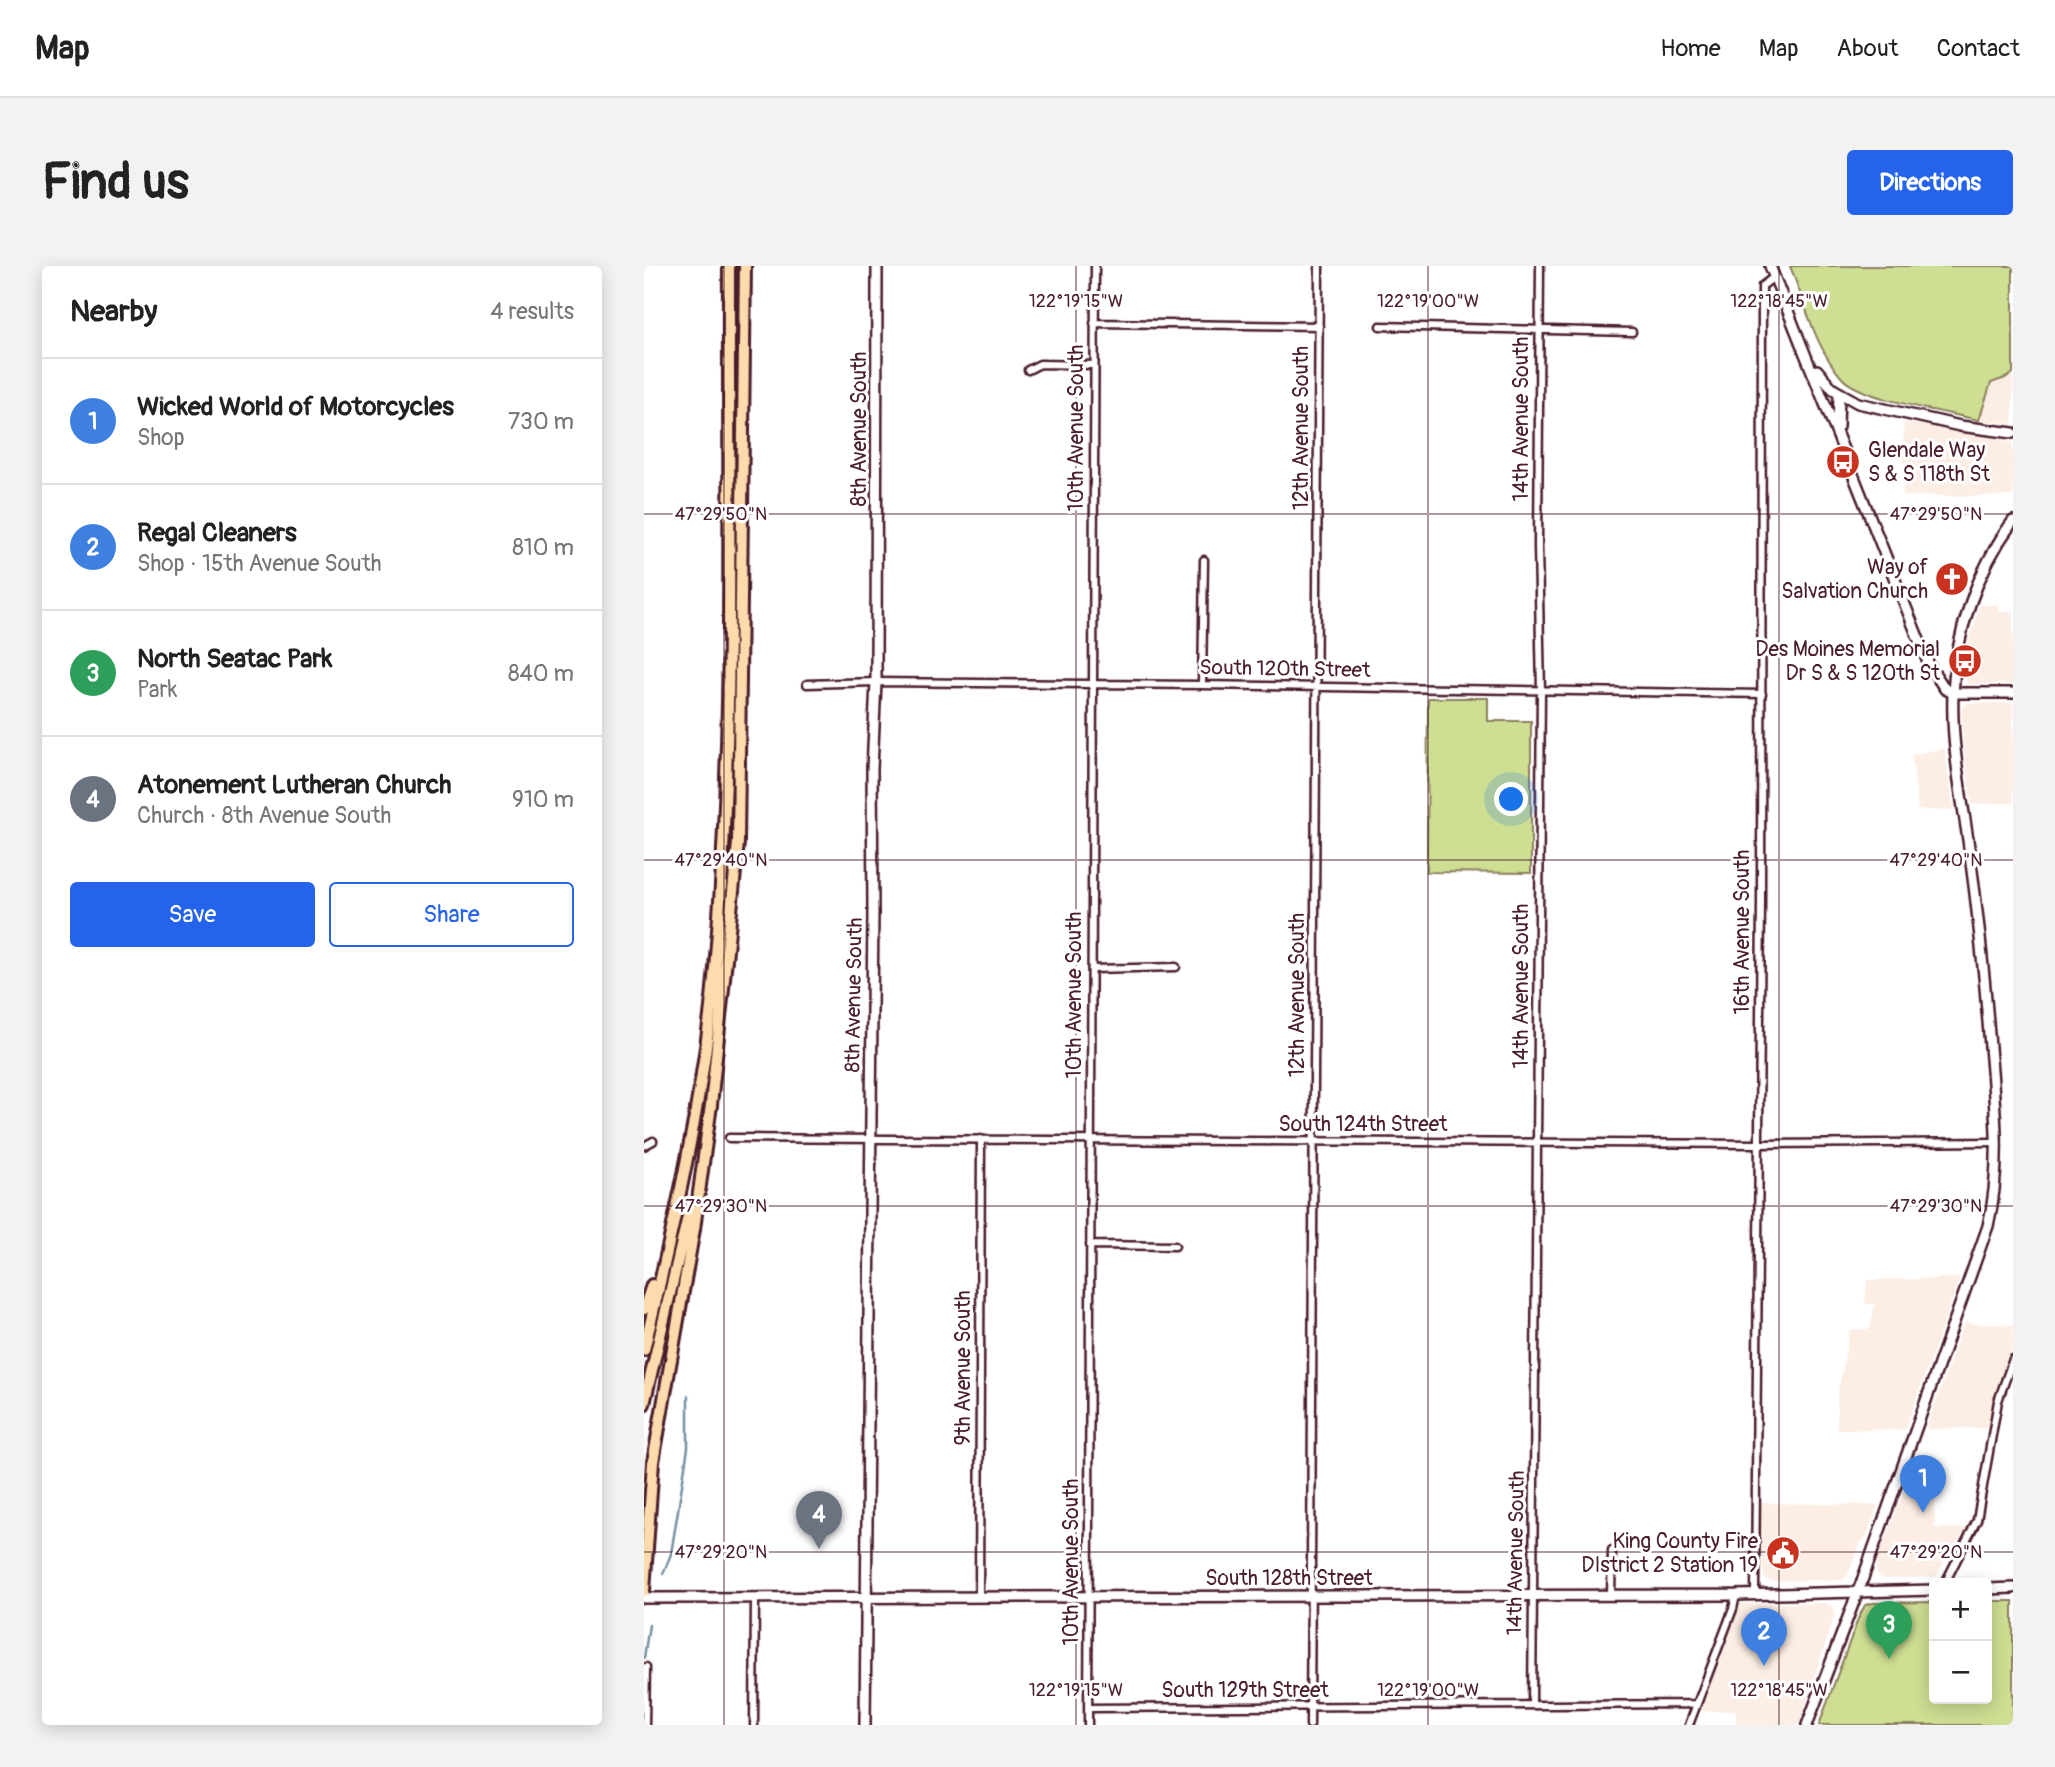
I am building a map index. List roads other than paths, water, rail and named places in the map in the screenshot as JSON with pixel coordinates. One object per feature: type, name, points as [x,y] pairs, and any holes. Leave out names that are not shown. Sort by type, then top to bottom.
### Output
[{"type":"highway","points":[[644,1350],[695,1116],[715,970],[724,831],[729,266]]},
{"type":"highway","points":[[644,1591],[653,1462],[694,1229],[711,1105],[738,843],[745,266]]},
{"type":"highway","points":[[644,1404],[705,1147]]},
{"type":"highway","points":[[644,1309],[681,1181]]},
{"type":"main road","name":"8th Avenue South","points":[[865,1725],[872,769],[876,682],[877,266]]},
{"type":"main road","points":[[1770,266],[1929,665],[1940,683],[1952,693],[2013,693]]},
{"type":"main road","points":[[1800,339],[1812,364],[1839,394],[1858,403],[1960,426],[2013,433]]},
{"type":"main road","points":[[1839,394],[1839,435]]},
{"type":"main road","points":[[1807,1725],[1988,1226],[1995,1191],[1998,1142],[1984,968],[1955,750],[1952,693],[1969,606],[1993,552],[2013,522]]},
{"type":"main road","points":[[1992,1589],[2013,1588]]},
{"type":"main road","name":"South 128th Street","points":[[644,1598],[1736,1595],[1929,1590]]},
{"type":"street","name":"10th Avenue South","points":[[1088,1725],[1095,266]]},
{"type":"street","name":"12th Avenue South","points":[[1310,1725],[1319,266]]},
{"type":"street","name":"14th Avenue South","points":[[1532,1705],[1541,692],[1538,328],[1540,266]]},
{"type":"street","name":"16th Avenue South","points":[[1755,1594],[1762,694],[1762,286],[1774,277]]},
{"type":"street","points":[[1094,323],[1319,326]]},
{"type":"street","points":[[1380,326],[1632,332]]},
{"type":"street","points":[[1028,370],[1040,364],[1094,365]]},
{"type":"street","points":[[1202,685],[1204,560]]},
{"type":"street","name":"South 120th Street","points":[[807,684],[876,682],[1202,685],[1762,694]]},
{"type":"street","points":[[1092,968],[1176,967]]},
{"type":"street","name":"South 124th Street","points":[[729,1138],[1758,1144],[1998,1142]]},
{"type":"street","name":"9th Avenue South","points":[[979,1597],[981,1139]]},
{"type":"street","points":[[644,1146],[653,1141]]},
{"type":"street","points":[[1090,1245],[1175,1246]]},
{"type":"street","points":[[1948,1578],[1977,1520],[1998,1402],[2013,1359]]},
{"type":"street","points":[[1611,1595],[1612,1550]]},
{"type":"street","points":[[1689,1725],[1736,1595]]},
{"type":"street","points":[[754,1725],[755,1598]]},
{"type":"street","points":[[645,1725],[646,1667]]},
{"type":"street","name":"South 129th Street","points":[[1088,1708],[1696,1704]]},
{"type":"waterway","points":[[663,1574],[671,1554],[688,1448],[688,1396]]},
{"type":"waterway","points":[[644,1658],[649,1625]]},
{"type":"place","name":"Glendale Way S & S 118th St","points":[[1843,462]]},
{"type":"place","name":"Way of Salvation Church","points":[[1952,579]]},
{"type":"place","name":"Des Moines Memorial Dr S & S 120th St","points":[[1965,661]]},
{"type":"place","name":"Wicked World of Motorcycles","points":[[1923,1513]]},
{"type":"place","name":"Atonement Lutheran Church","points":[[819,1549]]},
{"type":"place","name":"King County Fire DIstrict 2 Station 19","points":[[1783,1553]]},
{"type":"place","name":"North Seatac Park","points":[[1889,1659]]},
{"type":"place","name":"Regal Cleaners","points":[[1764,1666]]}]
